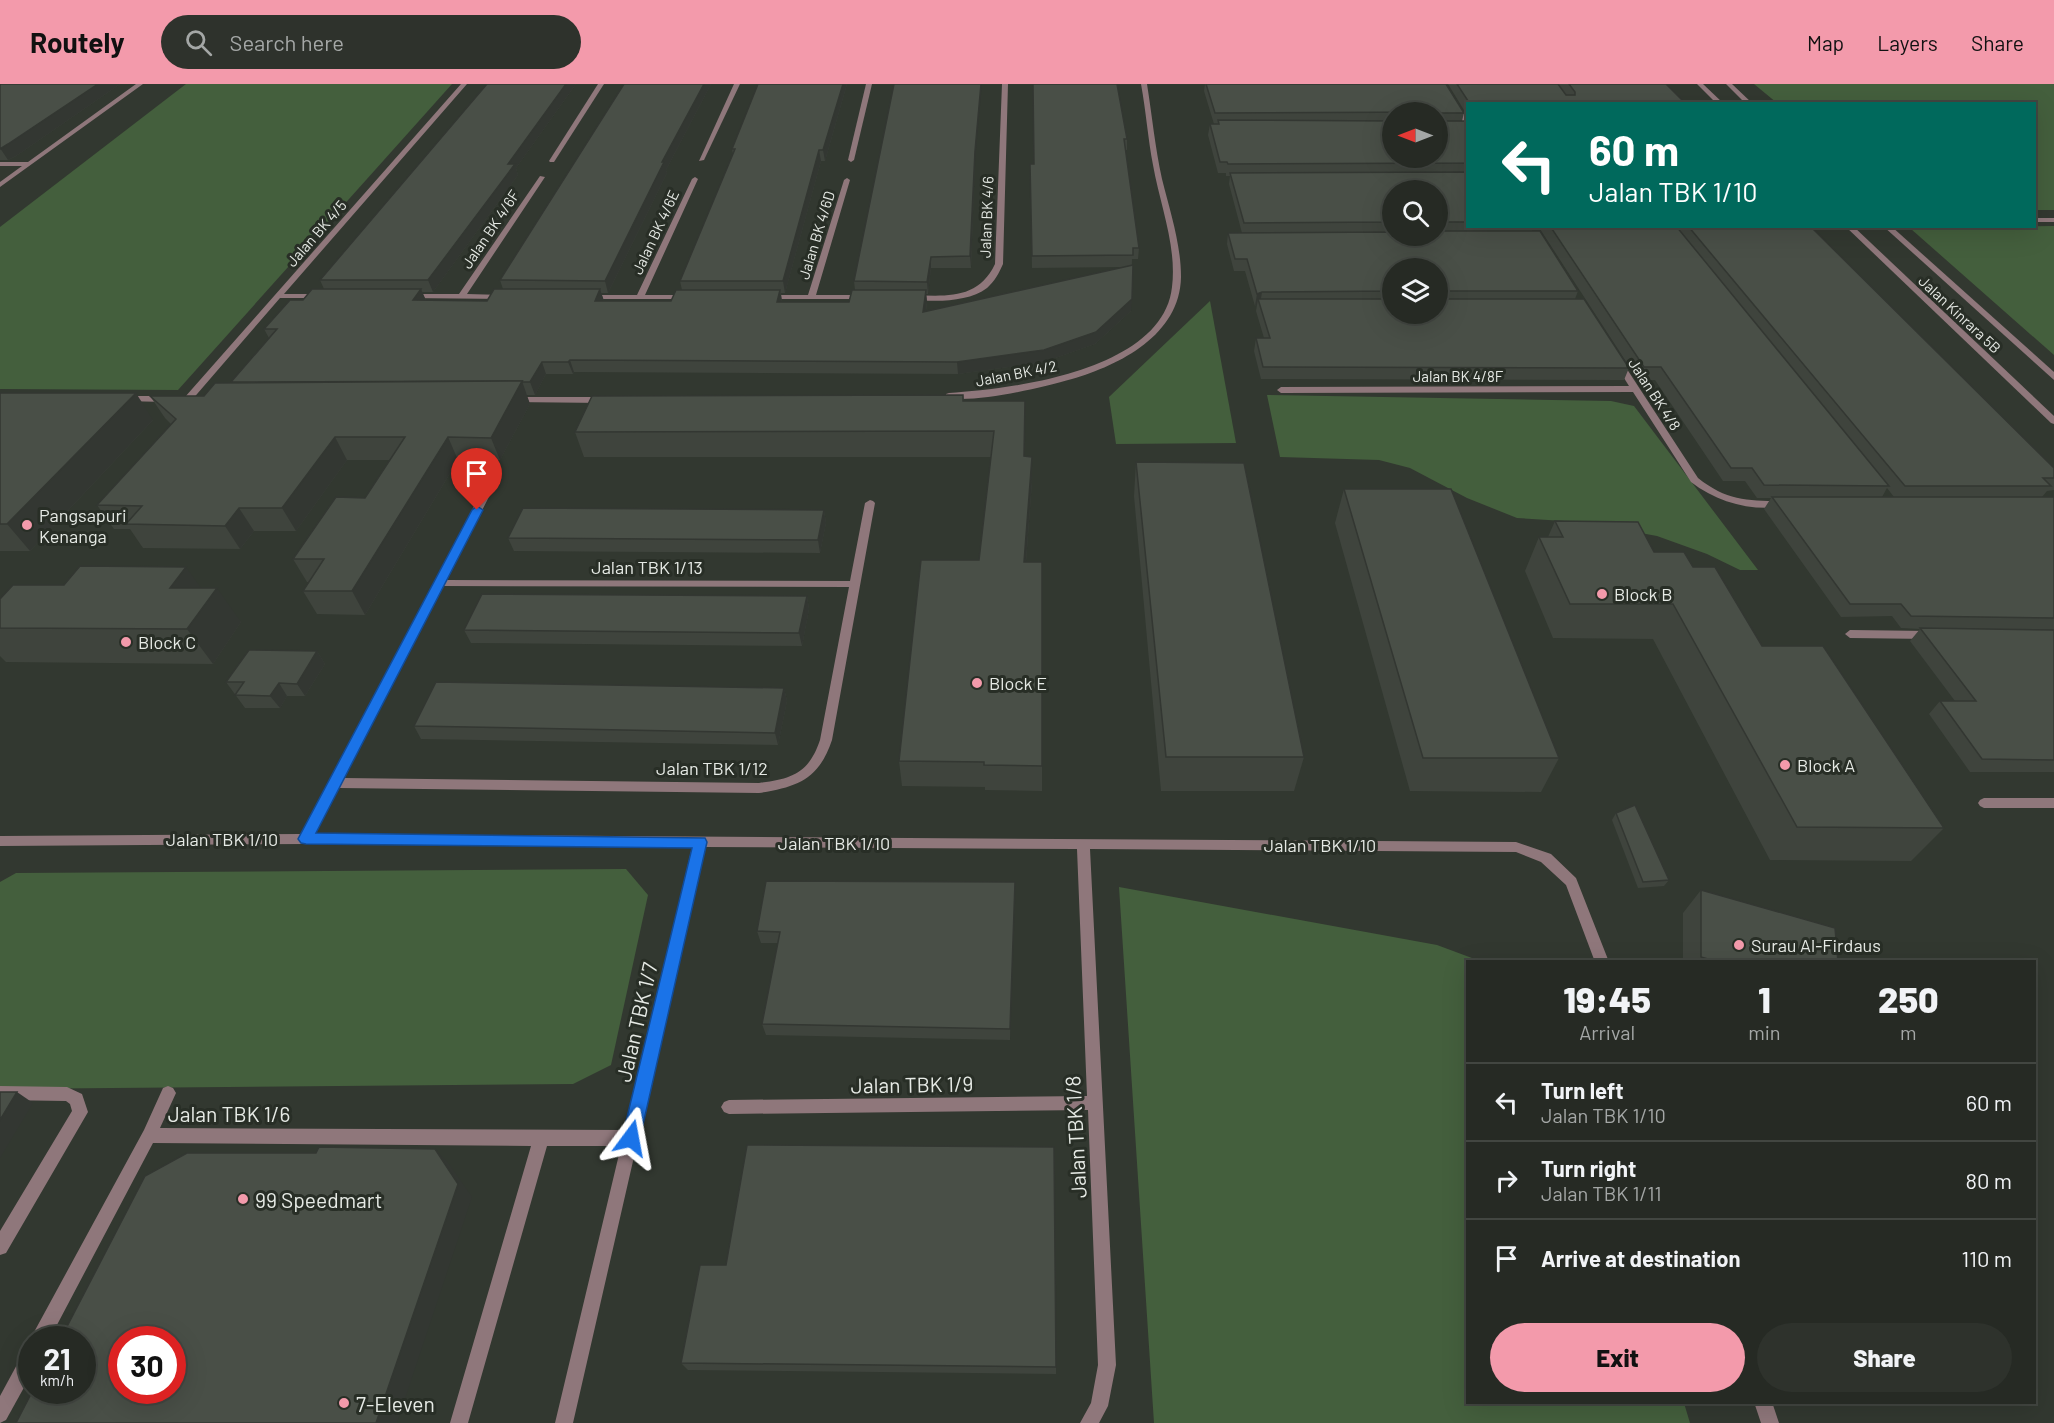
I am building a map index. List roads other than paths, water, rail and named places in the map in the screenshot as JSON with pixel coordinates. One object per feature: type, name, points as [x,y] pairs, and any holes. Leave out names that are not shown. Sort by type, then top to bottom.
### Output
[{"type":"street","points":[[0,185],[140,84]]},
{"type":"street","name":"Jalan BK 4/5","points":[[188,399],[464,84]]},
{"type":"street","points":[[552,161],[601,84]]},
{"type":"street","points":[[701,160],[737,84]]},
{"type":"street","points":[[851,160],[869,84]]},
{"type":"street","name":"Jalan BK 4/6","points":[[904,297],[967,296],[985,287],[995,276],[999,264],[1005,84]]},
{"type":"street","name":"Jalan BK 4/2","points":[[941,396],[987,395],[1093,370],[1148,340],[1165,322],[1177,288],[1176,263],[1154,154],[1144,84]]},
{"type":"street","points":[[1442,84],[1466,124]]},
{"type":"street","points":[[1700,84],[1718,102]]},
{"type":"street","points":[[1729,84],[1748,102]]},
{"type":"street","points":[[1457,128],[1466,126]]},
{"type":"street","points":[[0,164],[29,164]]},
{"type":"street","name":"Jalan BK 4/6F","points":[[461,297],[542,177]]},
{"type":"street","name":"Jalan BK 4/6E","points":[[640,297],[695,179]]},
{"type":"street","name":"Jalan BK 4/6D","points":[[811,297],[847,180]]},
{"type":"street","points":[[2036,220],[2054,220]]},
{"type":"street","name":"Jalan Kinrara 5B","points":[[1850,228],[2054,421]]},
{"type":"street","name":"Jalan Kinrara 5B","points":[[1888,228],[2054,377]]},
{"type":"street","points":[[280,296],[325,296]]},
{"type":"street","points":[[404,296],[509,297]]},
{"type":"street","points":[[580,297],[697,297]]},
{"type":"street","points":[[754,297],[881,297]]},
{"type":"street","name":"Jalan BK 4/8","points":[[1611,351],[1694,480],[1705,490],[1729,502],[1800,504]]},
{"type":"street","name":"Jalan BK 4/8F","points":[[1281,390],[1636,389]]},
{"type":"street","points":[[115,399],[200,399]]},
{"type":"street","points":[[502,400],[620,400]]},
{"type":"street","points":[[306,839],[487,492]]},
{"type":"street","name":"Jalan TBK 1/12","points":[[335,783],[759,788],[781,785],[799,778],[813,769],[822,754],[870,503]]},
{"type":"street","name":"Jalan TBK 1/13","points":[[439,583],[854,584]]},
{"type":"street","points":[[1850,634],[1941,635]]},
{"type":"street","points":[[1984,803],[2054,803]]},
{"type":"street","name":"Jalan TBK 1/10","points":[[0,842],[306,839],[1516,847],[1546,858],[1571,882],[1601,960]]},
{"type":"street","name":"Jalan TBK 1/7","points":[[564,1423],[700,842]]},
{"type":"street","name":"Jalan TBK 1/8","points":[[1083,845],[1107,1365],[1099,1406],[1089,1423]]},
{"type":"street","points":[[149,1135],[168,1093]]},
{"type":"street","points":[[0,1094],[67,1094],[77,1100],[80,1112],[0,1247]]},
{"type":"street","name":"Jalan TBK 1/9","points":[[729,1107],[1095,1103]]},
{"type":"street","name":"Jalan TBK 1/6","points":[[47,1326],[149,1135],[631,1138]]},
{"type":"street","points":[[459,1423],[541,1138]]},
{"type":"street","points":[[0,1414],[18,1380]]},
{"type":"street","points":[[1764,1404],[1770,1423]]},
{"type":"place","name":"Pangsapuri Kenanga","points":[[27,525]]},
{"type":"place","name":"Block B","points":[[1602,594]]},
{"type":"place","name":"Block C","points":[[126,642]]},
{"type":"place","name":"Block E","points":[[977,683]]},
{"type":"place","name":"Block A","points":[[1785,765]]},
{"type":"place","name":"Surau Al-Firdaus","points":[[1739,945]]},
{"type":"place","name":"99 Speedmart","points":[[243,1199]]},
{"type":"place","name":"7-Eleven","points":[[344,1403]]}]
